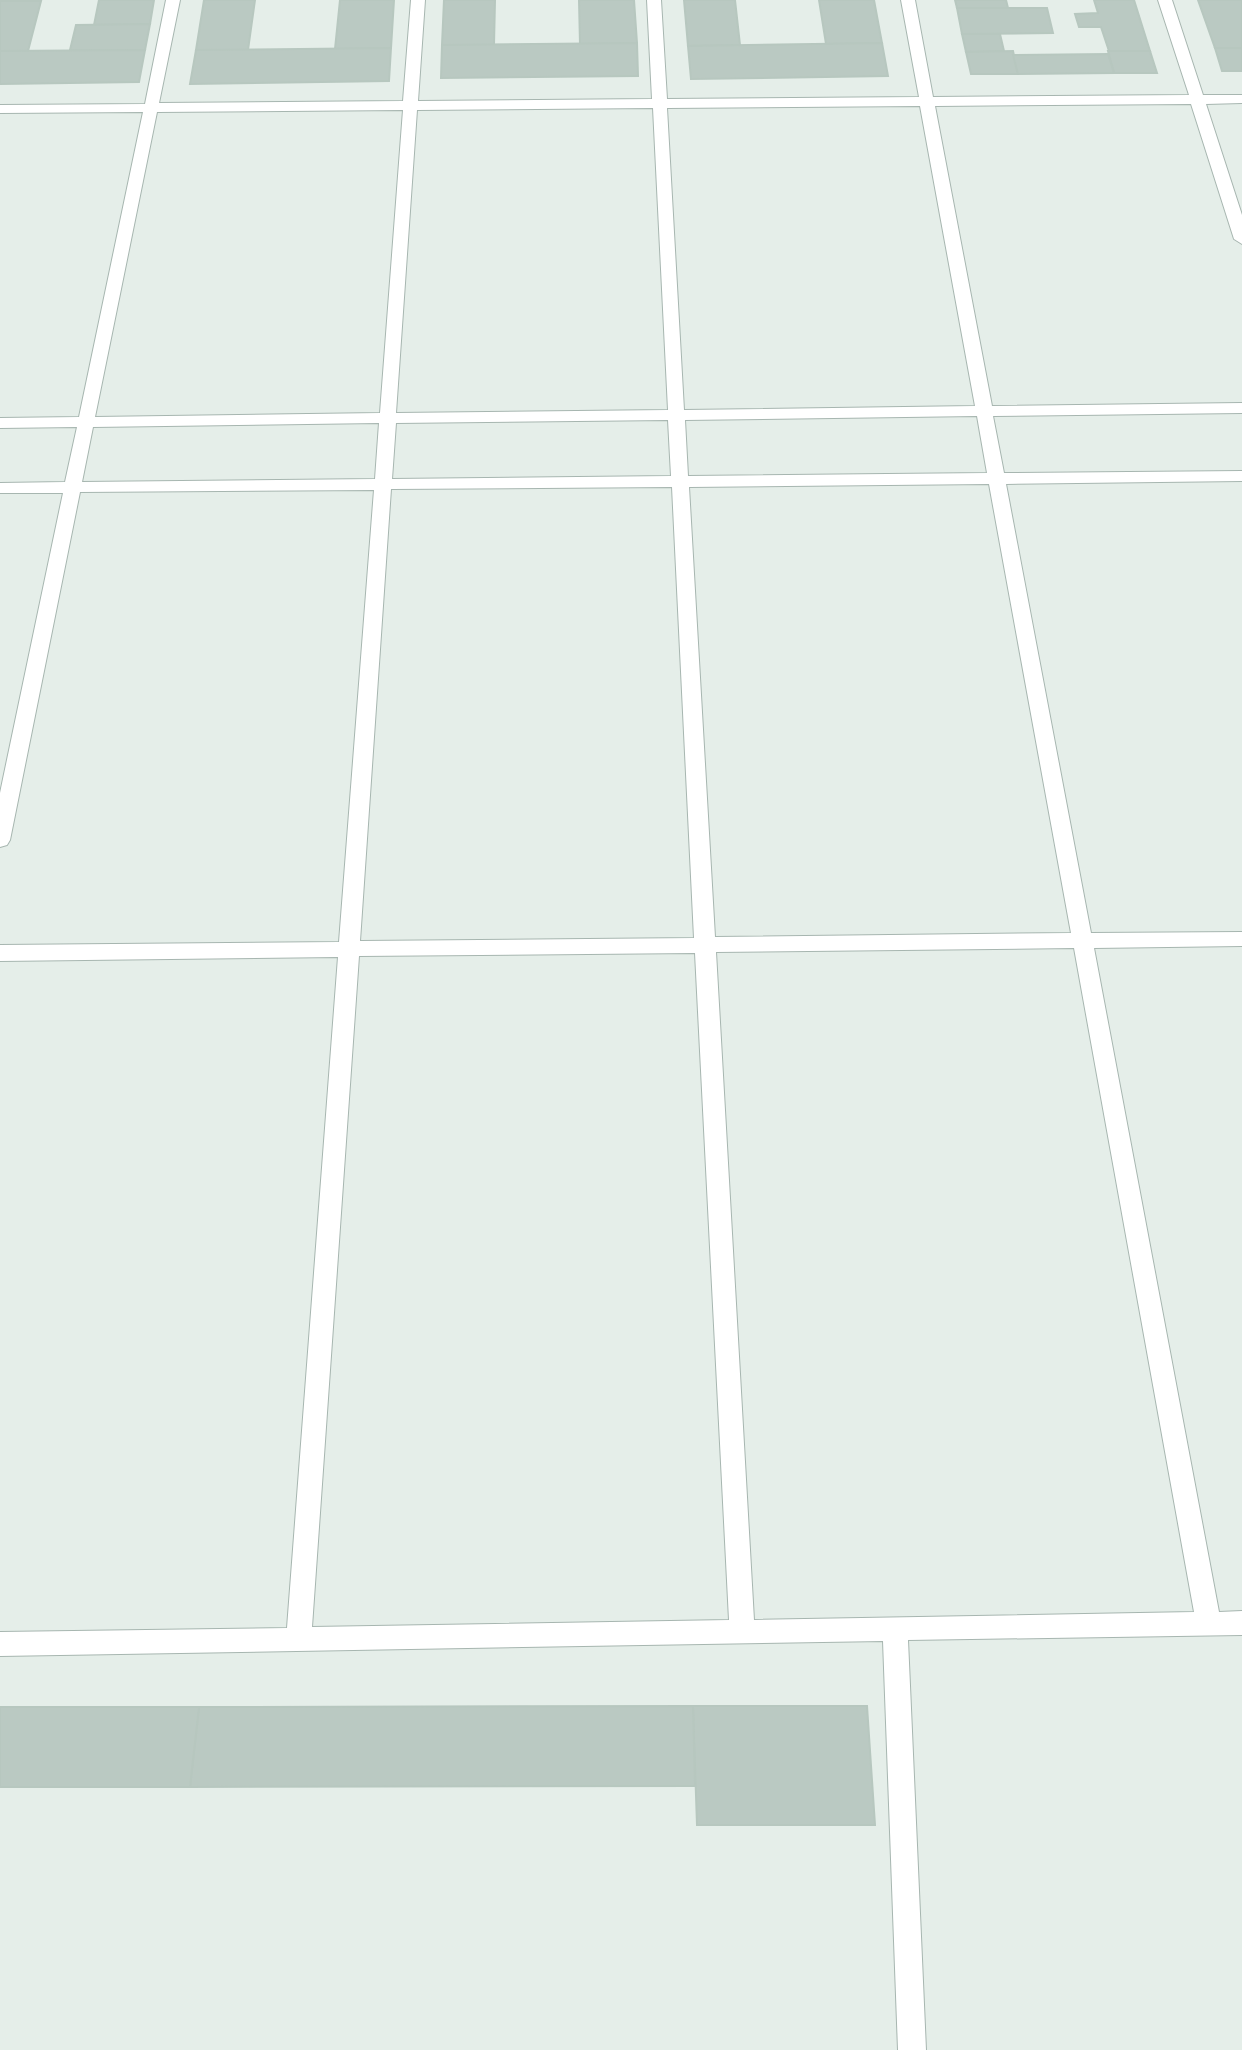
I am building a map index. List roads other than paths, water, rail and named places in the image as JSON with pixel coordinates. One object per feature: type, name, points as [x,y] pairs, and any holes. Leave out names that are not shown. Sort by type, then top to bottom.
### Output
[{"type":"street","points":[[0,840],[173,0]]},
{"type":"street","points":[[299,1638],[418,0]]},
{"type":"street","points":[[654,0],[742,1632]]},
{"type":"street","points":[[908,0],[1209,1624]]},
{"type":"street","points":[[1165,0],[1242,239]]},
{"type":"street","points":[[0,109],[1242,99]]},
{"type":"street","points":[[0,423],[1242,408]]},
{"type":"street","points":[[0,488],[1242,477]]},
{"type":"street","points":[[0,953],[1242,939]]},
{"type":"street","points":[[0,1644],[1242,1623]]},
{"type":"street","points":[[895,1629],[912,2050]]}]
